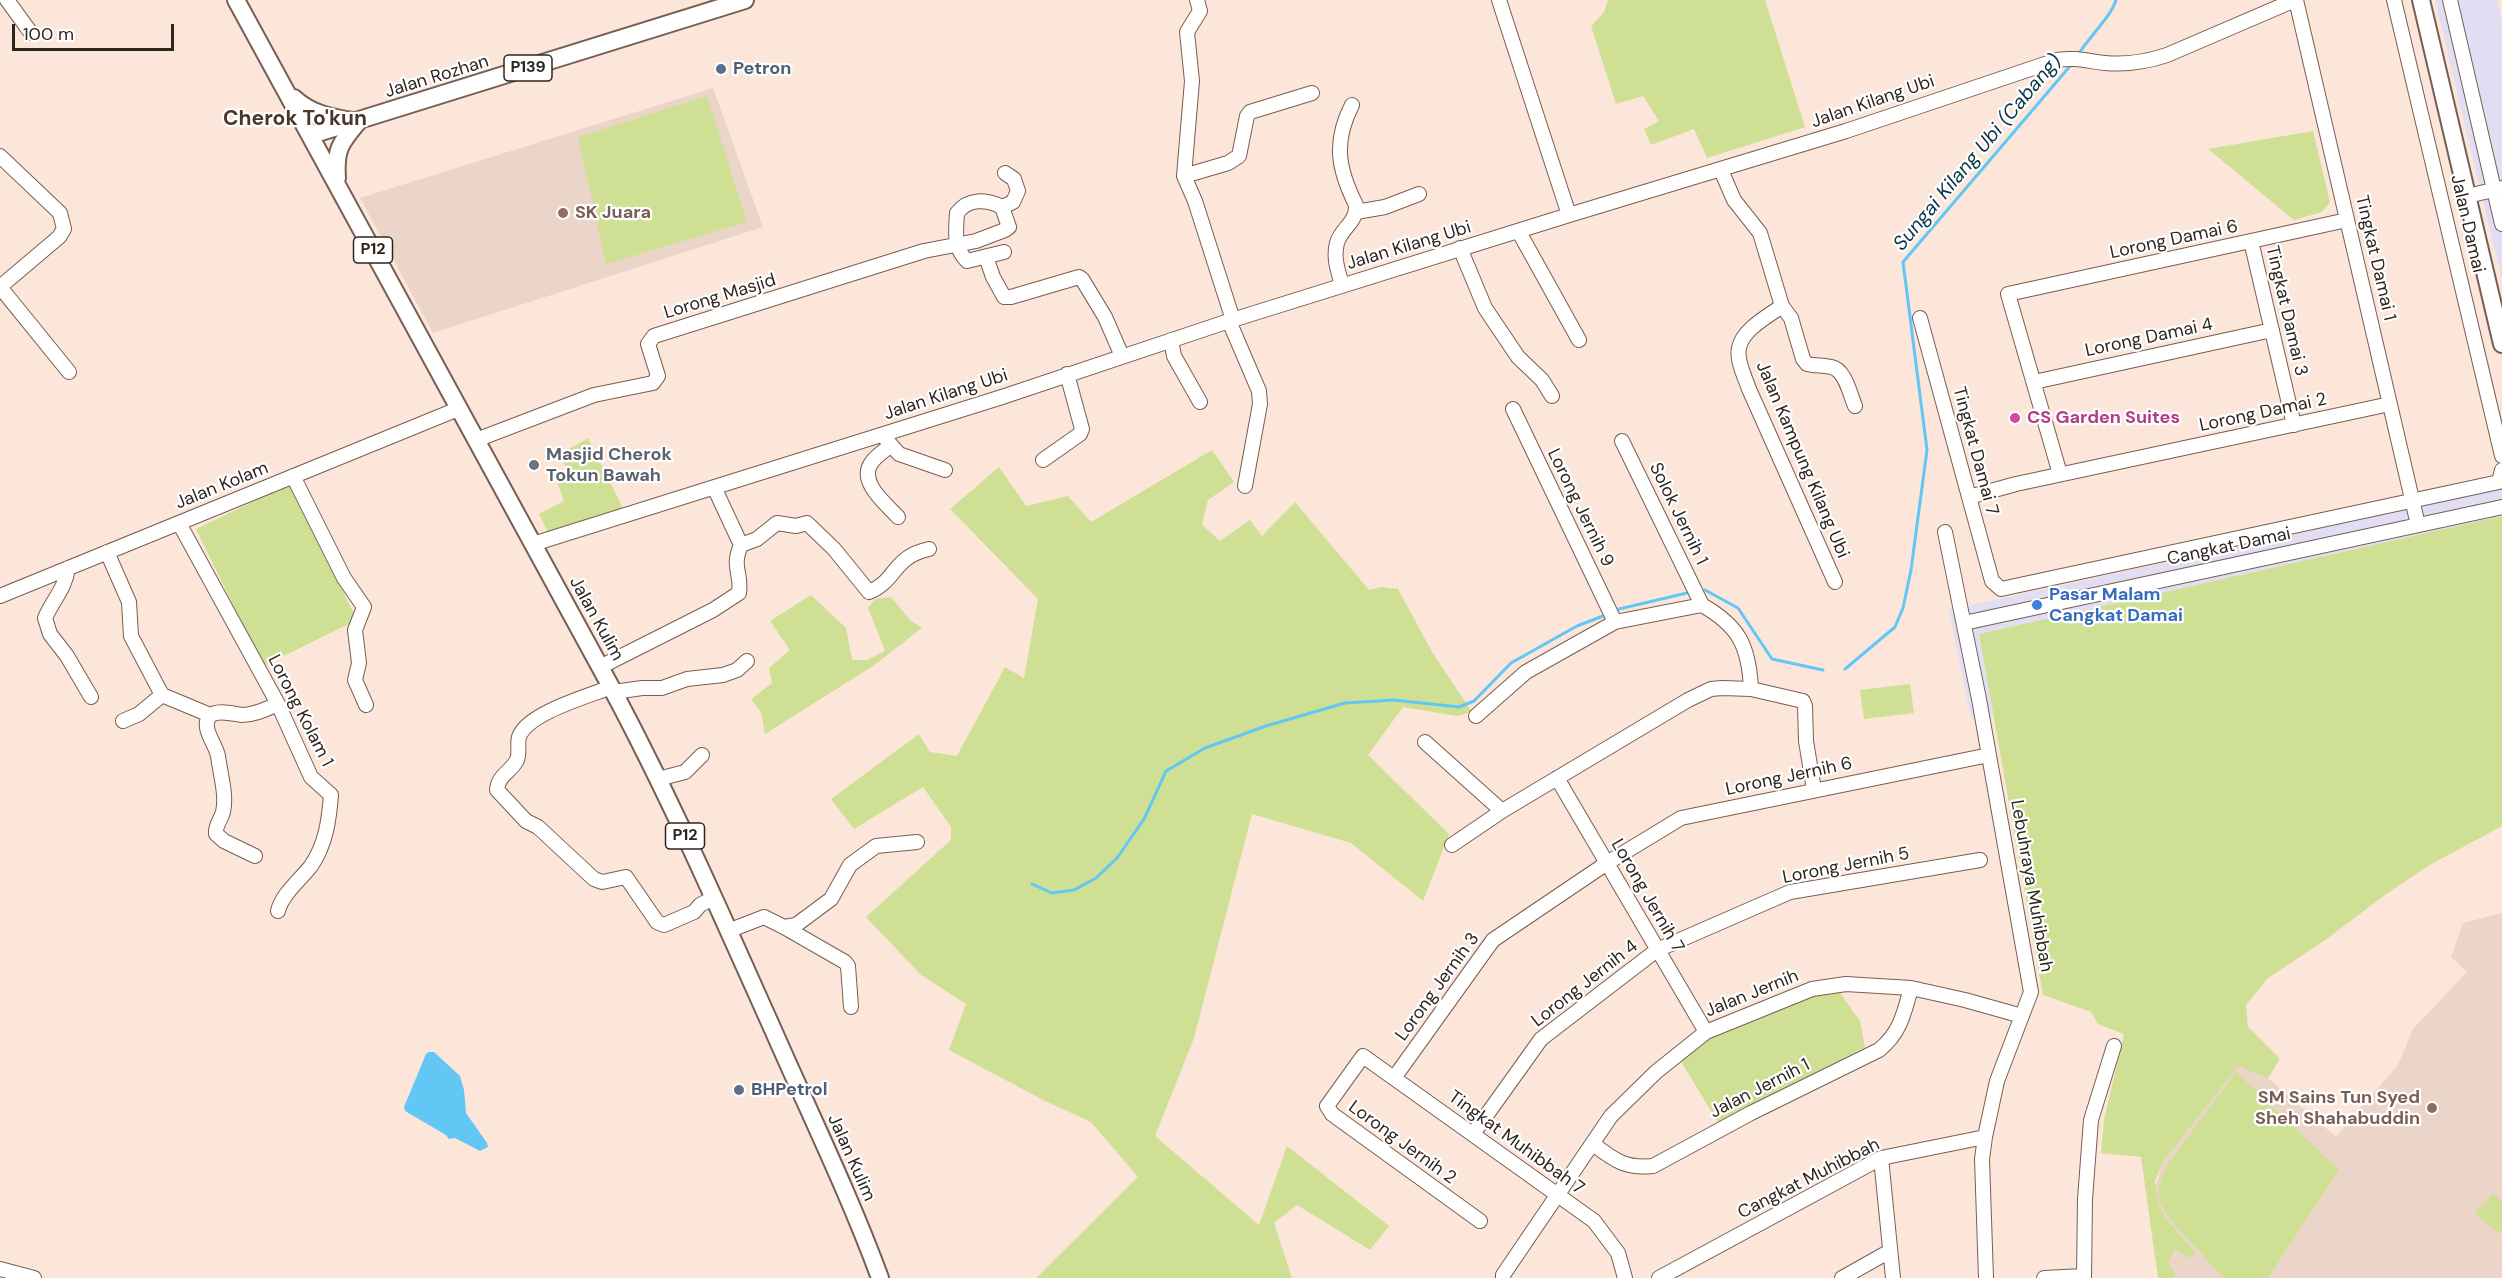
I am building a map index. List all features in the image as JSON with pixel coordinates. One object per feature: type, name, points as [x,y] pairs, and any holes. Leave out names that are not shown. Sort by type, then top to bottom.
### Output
[{"type":"main road","name":"Jalan Kulim","points":[[236,0],[613,689],[658,778],[849,1202],[880,1278]]},
{"type":"main road","name":"Jalan Rozhan","points":[[311,135],[745,0]]},
{"type":"main road","name":"Jalan Damai","points":[[2421,0],[2502,344]]},
{"type":"main road","points":[[287,92],[303,106],[322,116],[358,122]]},
{"type":"main road","points":[[338,185],[336,157],[343,140],[358,122]]},
{"type":"street","points":[[0,6],[7,0],[31,33]]},
{"type":"street","points":[[1197,0],[1200,11],[1187,32],[1192,81],[1184,176],[1195,201],[1231,320],[1259,391],[1260,404],[1245,486]]},
{"type":"street","points":[[1499,0],[1569,215]]},
{"type":"street","name":"Jalan Kilang Ubi","points":[[533,544],[714,487],[886,440],[1066,374],[1231,320],[1846,131],[2057,60],[2077,57],[2105,63],[2148,61],[2295,0]]},
{"type":"street","name":"Tingkat Damai 1","points":[[2295,0],[2418,525]]},
{"type":"street","name":"Jalan Damai","points":[[2394,0],[2502,456]]},
{"type":"street","name":"Jalan Damai","points":[[2450,0],[2498,189],[2502,224]]},
{"type":"street","points":[[1184,176],[1228,163],[1239,156],[1247,116],[1250,112],[1312,93]]},
{"type":"street","points":[[1342,285],[1335,259],[1337,240],[1353,221],[1356,212],[1356,205],[1343,179],[1340,167],[1341,125],[1352,105]]},
{"type":"street","points":[[2425,128],[2450,121]]},
{"type":"street","points":[[0,156],[60,213],[64,229],[58,237],[0,287],[69,372]]},
{"type":"street","points":[[1721,170],[1734,200],[1760,232],[1782,306],[1791,318],[1803,358],[1807,364],[1833,367],[1838,370],[1855,406]]},
{"type":"street","points":[[1002,207],[1013,202],[1018,196],[1014,179],[1005,173]]},
{"type":"street","points":[[2467,196],[2498,189]]},
{"type":"street","points":[[1356,212],[1385,207],[1419,194]]},
{"type":"street","points":[[956,244],[976,241],[1009,227],[1002,207],[990,200],[983,200],[960,209],[957,213],[956,244],[958,253],[967,261],[1004,252]]},
{"type":"street","name":"Lorong Damai 6","points":[[2034,382],[2008,294],[2347,220]]},
{"type":"street","points":[[1519,232],[1578,340]]},
{"type":"street","name":"Tingkat Damai 3","points":[[2251,241],[2295,425]]},
{"type":"street","name":"Lorong Masjid","points":[[476,440],[594,395],[653,383],[658,376],[648,344],[654,336],[924,251],[956,244]]},
{"type":"street","points":[[1460,248],[1485,308],[1518,357],[1542,380],[1552,396]]},
{"type":"street","points":[[986,257],[993,277],[1004,297],[1079,277],[1082,279],[1106,317],[1122,356]]},
{"type":"street","name":"Jalan Kampung Kilang Ubi","points":[[1782,306],[1745,335],[1738,347],[1739,359],[1749,389],[1835,582]]},
{"type":"street","name":"Tingkat Damai 7","points":[[1920,318],[1992,581],[2001,589]]},
{"type":"street","name":"Lorong Damai 4","points":[[2034,382],[2272,330]]},
{"type":"street","points":[[1171,340],[1174,356],[1200,402]]},
{"type":"street","points":[[1043,460],[1080,434],[1082,429],[1066,374]]},
{"type":"street","points":[[2034,382],[2061,474]]},
{"type":"street","name":"Lorong Damai 2","points":[[1969,497],[2061,474],[2390,404]]},
{"type":"street","name":"Jalan Kolam","points":[[0,596],[458,409]]},
{"type":"street","name":"Lorong Jernih 9","points":[[1513,409],[1616,622]]},
{"type":"street","points":[[898,517],[870,486],[867,472],[886,440],[899,454],[945,470]]},
{"type":"street","name":"Solok Jernih 1","points":[[1622,441],[1702,604]]},
{"type":"street","points":[[293,476],[344,578],[364,607],[355,630],[359,663],[355,680],[366,705]]},
{"type":"street","name":"Cangkat Damai","points":[[2001,589],[2413,501],[2500,476]]},
{"type":"street","points":[[714,487],[741,545]]},
{"type":"street","name":"Cangkat Damai","points":[[1964,623],[2502,507]]},
{"type":"street","name":"Lorong Kolam 1","points":[[179,523],[278,704],[311,777],[331,795],[325,838],[312,865],[284,899],[278,911]]},
{"type":"street","points":[[600,667],[713,610],[739,593],[740,584],[735,566],[741,545],[757,539],[777,523],[796,526],[807,523],[834,549],[869,592],[880,588],[901,561],[914,552],[929,549]]},
{"type":"street","name":"Lebuhraya Muhibbah","points":[[1945,532],[1989,755],[2031,992],[1997,1081],[1985,1137],[1982,1159],[1986,1278]]},
{"type":"street","points":[[107,552],[129,602],[131,636],[162,695],[210,716]]},
{"type":"street","points":[[68,568],[65,586],[53,600],[45,618],[50,634],[67,656],[91,697]]},
{"type":"street","points":[[1476,716],[1526,672],[1616,622],[1702,604],[1733,628],[1743,642],[1750,668],[1751,689]]},
{"type":"street","points":[[713,898],[700,905],[694,912],[664,925],[657,922],[626,877],[602,882],[594,879],[538,827],[526,821],[497,790],[498,781],[517,759],[519,737],[526,725],[544,714],[613,689],[662,688],[687,679],[723,675],[737,670],[747,662]]},
{"type":"street","points":[[1452,845],[1502,811],[1703,693],[1722,688],[1751,689],[1803,701],[1806,741],[1814,790]]},
{"type":"street","points":[[123,721],[139,714],[162,695]]},
{"type":"street","points":[[255,856],[224,841],[216,834],[223,811],[223,794],[217,751],[207,723],[210,716],[216,713],[244,715],[257,713],[278,704]]},
{"type":"street","points":[[1425,742],[1502,811]]},
{"type":"street","points":[[658,778],[685,772],[702,755]]},
{"type":"street","name":"Lorong Jernih 6","points":[[1607,862],[1681,818],[1989,755]]},
{"type":"street","name":"Lorong Jernih 7","points":[[1557,778],[1706,1032]]},
{"type":"street","points":[[784,927],[796,925],[831,899],[850,865],[876,846],[917,842]]},
{"type":"street","name":"Lorong Jernih 5","points":[[1658,950],[1790,892],[1980,860]]},
{"type":"street","name":"Lorong Jernih 3","points":[[1394,1078],[1493,940],[1607,862]]},
{"type":"street","points":[[728,930],[764,917],[845,962],[848,966],[851,1007]]},
{"type":"street","name":"Lorong Jernih 4","points":[[1473,1134],[1541,1039],[1658,950]]},
{"type":"street","name":"Jalan Jernih","points":[[1503,1278],[1611,1116],[1656,1072],[1706,1032],[1812,989],[1846,984],[1911,988],[2022,1016]]},
{"type":"street","name":"Jalan Jernih 1","points":[[1593,1144],[1623,1164],[1638,1167],[1653,1166],[1750,1113],[1879,1050],[1892,1040],[1900,1026],[1911,988]]},
{"type":"street","points":[[2044,1278],[2084,1277],[2085,1199],[2091,1120],[2114,1046]]},
{"type":"street","name":"Tingkat Muhibbah 7","points":[[1363,1056],[1594,1221],[1618,1252],[1625,1278]]},
{"type":"street","name":"Lorong Jernih 2","points":[[1363,1056],[1327,1106],[1332,1114],[1480,1221]]},
{"type":"street","name":"Cangkat Muhibbah","points":[[1659,1278],[1881,1158],[1985,1137]]},
{"type":"street","points":[[1881,1158],[1893,1278]]},
{"type":"street","points":[[1842,1278],[1890,1251]]},
{"type":"street","points":[[0,1269],[34,1278]]},
{"type":"shaded area","points":[[2435,0],[2497,0],[2502,21],[2502,280]]},
{"type":"shaded area","name":"SK Juara","points":[[713,88],[763,227],[433,333],[360,198]]},
{"type":"shaded area","name":"Pasar Malam Cangkat Damai","points":[[2502,489],[2502,516],[1979,634],[1993,715],[1971,718],[1949,610]]},
{"type":"shaded area","name":"SM Sains Tun Syed Sheh Shahabuddin","points":[[2502,913],[2502,1278],[2159,1278],[2154,1191],[2163,1162],[2238,1065],[2268,1078],[2336,1137],[2398,1065],[2413,1029],[2467,972],[2451,957],[2463,923]]},
{"type":"green space","points":[[1608,0],[1765,0],[1805,127],[1707,158],[1694,129],[1651,145],[1644,129],[1659,121],[1643,96],[1616,104],[1591,26],[1604,12]]},
{"type":"green space","points":[[707,96],[747,222],[606,264],[578,137]]},
{"type":"green space","points":[[2313,131],[2330,202],[2322,212],[2294,220],[2208,149]]},
{"type":"green space","points":[[588,438],[623,508],[548,532],[539,514],[564,501],[556,479],[568,473],[560,454]]},
{"type":"green space","points":[[1212,450],[1234,482],[1208,500],[1202,525],[1220,541],[1250,520],[1262,536],[1295,502],[1369,590],[1382,587],[1398,589],[1432,652],[1472,712],[1457,716],[1403,707],[1368,755],[1449,834],[1423,901],[1351,843],[1252,814],[1194,1038],[1155,1136],[1259,1225],[1287,1146],[1389,1226],[1370,1250],[1297,1205],[1274,1223],[1292,1278],[1036,1278],[1138,1177],[1091,1122],[1043,1100],[949,1050],[966,1004],[921,975],[866,917],[951,840],[951,827],[923,787],[854,829],[831,799],[919,734],[930,752],[957,756],[1005,667],[1024,678],[1038,599],[950,509],[999,467],[1026,506],[1068,496],[1091,522]]},
{"type":"green space","points":[[290,484],[357,620],[263,666],[196,529]]},
{"type":"green space","points":[[2502,516],[2502,826],[2428,866],[2385,895],[2328,938],[2267,979],[2246,1005],[2248,1027],[2280,1059],[2268,1078],[2238,1066],[2163,1162],[2155,1181],[2158,1202],[2165,1218],[2196,1253],[2190,1258],[2175,1249],[2168,1262],[2176,1277],[2158,1278],[2141,1157],[2101,1153],[2104,1120],[2124,1034],[2098,1024],[2091,1012],[2043,995],[1979,634]]},
{"type":"green space","points":[[811,595],[846,628],[852,660],[867,660],[885,651],[868,608],[875,599],[891,597],[910,620],[922,628],[873,666],[765,734],[761,712],[751,699],[772,683],[769,668],[790,650],[770,621]]},
{"type":"green space","points":[[1910,684],[1914,713],[1864,719],[1860,690]]},
{"type":"green space","points":[[1840,993],[1860,1021],[1865,1047],[1719,1124],[1680,1060],[1705,1038],[1809,995]]},
{"type":"green space","points":[[2236,1072],[2339,1170],[2268,1278],[2224,1278],[2172,1222],[2160,1203],[2158,1186],[2167,1165]]},
{"type":"green space","points":[[2493,1193],[2502,1202],[2502,1229],[2498,1234],[2475,1213]]},
{"type":"water","points":[[434,1052],[460,1076],[466,1113],[488,1147],[480,1151],[455,1138],[449,1139],[405,1111],[404,1107],[426,1054]]},
{"type":"waterway","name":"Sungai Kilang Ubi (Cabang)","points":[[2078,55],[2116,0]]},
{"type":"waterway","name":"Sungai Kilang Ubi (Cabang)","points":[[1845,669],[1895,627],[1903,608],[1911,570],[1927,450],[1903,262],[2071,65]]},
{"type":"waterway","name":"Sungai Kilang Ubi (Cabang)","points":[[1705,590],[1738,608],[1772,659],[1823,670]]},
{"type":"waterway","name":"Sungai Kilang Ubi (Cabang)","points":[[1619,609],[1687,593]]},
{"type":"waterway","name":"Sungai Kilang Ubi (Cabang)","points":[[1032,884],[1052,893],[1074,890],[1096,878],[1117,858],[1144,819],[1166,771],[1205,748],[1266,726],[1345,703],[1394,700],[1459,707],[1474,701],[1511,663],[1577,626],[1603,616]]},
{"type":"place","name":"Petron","points":[[721,69]]},
{"type":"place","name":"SK Juara","points":[[563,213]]},
{"type":"place","name":"CS Garden Suites","points":[[2015,418]]},
{"type":"place","name":"Masjid Cherok Tokun Bawah","points":[[534,465]]},
{"type":"place","name":"Pasar Malam Cangkat Damai","points":[[2037,605]]},
{"type":"place","name":"BHPetrol","points":[[739,1090]]},
{"type":"place","name":"SM Sains Tun Syed Sheh Shahabuddin","points":[[2432,1108]]},
{"type":"district","name":"Cherok To'kun","points":[[295,119]]}]
